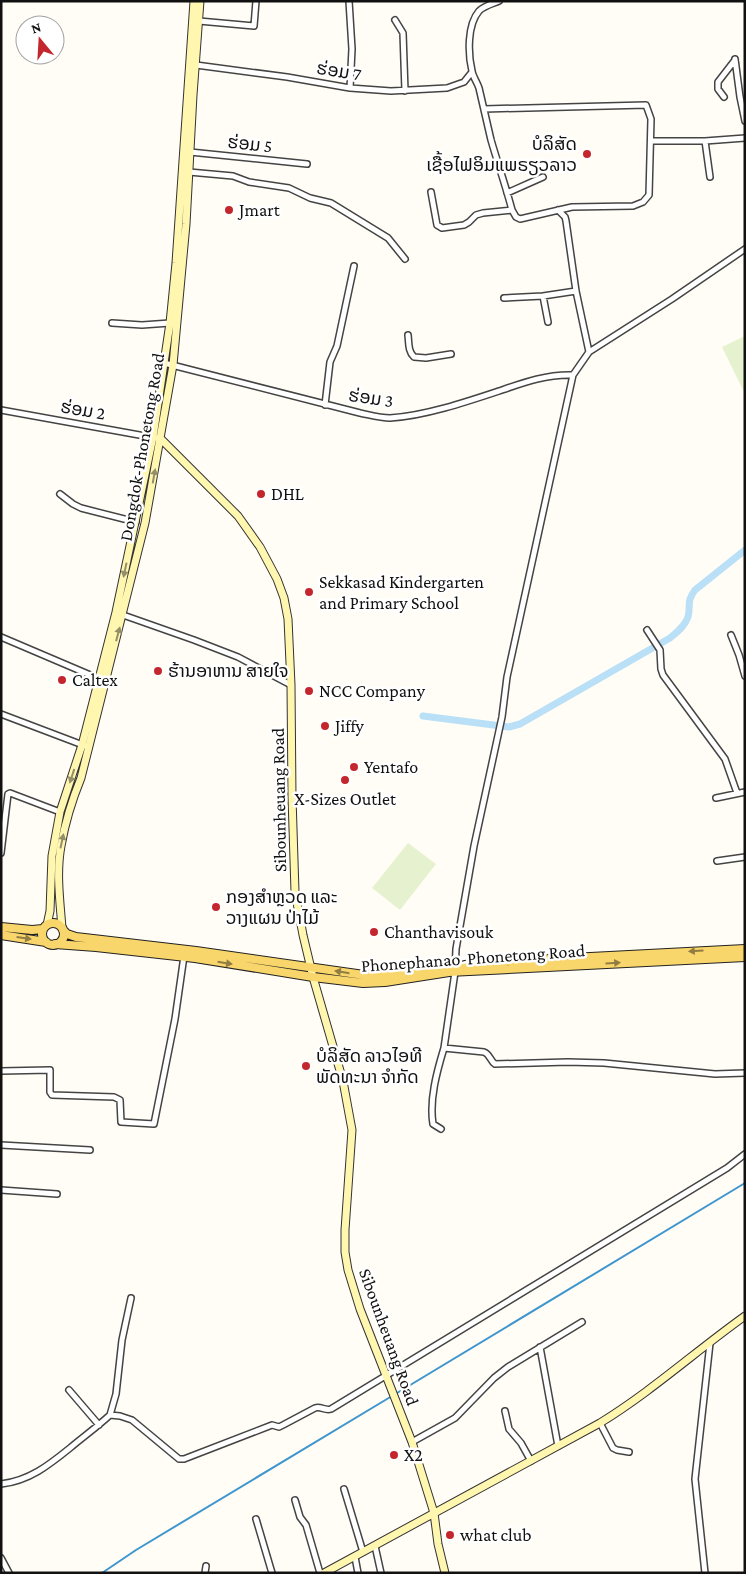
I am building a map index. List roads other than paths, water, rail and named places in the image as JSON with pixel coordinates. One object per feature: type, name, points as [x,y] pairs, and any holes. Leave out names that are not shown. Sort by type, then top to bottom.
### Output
[{"type":"main road","name":"Dongdok-Phonetong Road","points":[[102,680],[123,614],[145,523],[157,438],[178,234],[194,1]]},
{"type":"main road","name":"Dongdok-Phonetong Road","points":[[55,888],[61,845],[70,807],[80,778],[85,746],[102,680],[136,522],[173,365],[186,224],[200,1]]},
{"type":"main road","name":"Sibounheuang Road","points":[[157,438],[238,516],[260,547],[277,579],[284,598],[288,619],[292,685],[292,797],[295,892],[313,977],[343,1081],[352,1130],[345,1252],[348,1270],[360,1309],[412,1442],[434,1513],[444,1573]]},
{"type":"main road","name":"Dongdok-Phonetong Road","points":[[55,888],[52,856],[60,812],[85,746]]},
{"type":"main road","points":[[46,942],[42,935],[55,888]]},
{"type":"main road","points":[[1,935],[50,944],[55,944],[62,940],[64,936],[55,888]]},
{"type":"main road","points":[[1,927],[32,930],[55,923],[62,929]]},
{"type":"main road","name":"Phonephanao-Phonetong Road","points":[[62,929],[67,934],[76,937],[368,975],[745,949]]},
{"type":"main road","name":"Phonephanao-Phonetong Road","points":[[55,944],[96,946],[184,956],[196,954],[313,977],[363,983],[455,968],[745,957]]},
{"type":"main road","points":[[324,1573],[600,1423],[624,1408],[745,1316]]},
{"type":"street","points":[[199,21],[253,26],[255,25],[256,1]]},
{"type":"street","points":[[349,1],[352,41],[350,88]]},
{"type":"street","points":[[484,110],[646,105],[651,119],[649,195],[643,202],[632,206],[572,207],[520,219],[516,217],[507,193],[484,110],[478,85],[472,72],[471,27],[479,11],[499,1]]},
{"type":"street","points":[[395,20],[403,33],[405,91]]},
{"type":"street","points":[[724,96],[718,89],[718,82],[735,59],[745,121]]},
{"type":"street","name":"ຮ່ອມ 7","points":[[196,65],[287,77],[350,88],[405,91],[455,86],[464,82],[472,72]]},
{"type":"street","points":[[651,141],[705,141],[745,138]]},
{"type":"street","points":[[705,141],[710,177]]},
{"type":"street","name":"ຮ່ອມ 5","points":[[190,152],[307,164]]},
{"type":"street","points":[[189,172],[233,176],[249,182],[289,188],[310,198],[332,203],[388,238],[405,259]]},
{"type":"street","points":[[507,193],[543,177]]},
{"type":"street","points":[[430,192],[437,225],[442,228],[464,225],[470,222],[476,215],[483,213],[512,210]]},
{"type":"street","points":[[558,210],[566,221],[576,291],[589,352]]},
{"type":"street","points":[[441,1129],[433,1124],[431,1114],[437,1071],[444,1048],[456,949],[474,846],[502,717],[507,678],[573,374],[589,352],[745,249]]},
{"type":"street","points":[[325,405],[330,362],[336,346],[354,266]]},
{"type":"street","points":[[504,298],[543,296],[576,291]]},
{"type":"street","points":[[543,296],[548,322]]},
{"type":"street","points":[[112,323],[142,326],[170,323]]},
{"type":"street","points":[[408,336],[410,353],[414,357],[426,358],[451,354]]},
{"type":"street","name":"ຮ່ອມ 3","points":[[164,363],[325,405],[392,418],[455,405],[546,377],[573,374]]},
{"type":"street","name":"ຮ່ອມ 2","points":[[1,410],[157,438]]},
{"type":"street","points":[[60,494],[81,508],[136,522]]},
{"type":"street","points":[[123,614],[238,657],[292,685]]},
{"type":"street","points":[[647,630],[660,650],[663,675],[724,759],[737,793]]},
{"type":"street","points":[[731,634],[745,676]]},
{"type":"street","points":[[1,637],[102,680]]},
{"type":"street","points":[[1,714],[85,746]]},
{"type":"street","points":[[716,798],[745,792]]},
{"type":"street","points":[[1,853],[8,794],[10,793],[60,812]]},
{"type":"street","points":[[717,861],[745,856]]},
{"type":"street","points":[[1,1071],[50,1070],[52,1095],[114,1097],[120,1100],[121,1122],[154,1124],[175,1019],[184,956]]},
{"type":"street","points":[[444,1048],[486,1052],[495,1064],[604,1063],[715,1074],[745,1073]]},
{"type":"street","points":[[1,1145],[90,1150]]},
{"type":"street","points":[[110,1415],[132,1420],[179,1459],[184,1460],[272,1425],[279,1427],[315,1408],[331,1409],[386,1378],[712,1178],[745,1154]]},
{"type":"street","points":[[1,1190],[57,1194]]},
{"type":"street","points":[[1,1484],[13,1483],[43,1469],[110,1415],[116,1394],[122,1340],[131,1298]]},
{"type":"street","points":[[412,1442],[455,1418],[494,1378],[540,1346],[582,1322]]},
{"type":"street","points":[[705,1573],[695,1479],[710,1343]]},
{"type":"street","points":[[540,1346],[558,1446]]},
{"type":"street","points":[[69,1390],[99,1425]]},
{"type":"street","points":[[505,1411],[508,1429],[521,1443],[530,1461]]},
{"type":"street","points":[[600,1423],[613,1448],[629,1452]]},
{"type":"street","points":[[344,1489],[363,1552]]},
{"type":"street","points":[[295,1500],[300,1517],[306,1525],[320,1573]]},
{"type":"street","points":[[256,1518],[272,1573]]},
{"type":"street","points":[[375,1546],[381,1573]]},
{"type":"street","points":[[355,1557],[358,1573]]},
{"type":"street","points":[[1,1558],[9,1573]]},
{"type":"street","points":[[206,1566],[206,1573]]},
{"type":"waterway","points":[[423,716],[509,727],[520,724],[670,638],[687,620],[690,601],[695,590],[745,550]]},
{"type":"waterway","points":[[397,1393],[745,1183]]},
{"type":"waterway","points":[[102,1573],[136,1550],[392,1396]]},
{"type":"place","name":"ບໍລິສັດ ເຊື້ອໄຟອິມແພຣຽວລາວ","points":[[587,154]]},
{"type":"place","name":"Jmart","points":[[229,210]]},
{"type":"place","name":"DHL","points":[[261,494]]},
{"type":"place","name":"Sekkasad Kindergarten and Primary School","points":[[309,592]]},
{"type":"place","name":"ຮ້ານອາຫານ ສາຍໃຈ","points":[[158,671]]},
{"type":"place","name":"Caltex","points":[[62,680]]},
{"type":"place","name":"NCC Company","points":[[309,691]]},
{"type":"place","name":"Jiffy","points":[[325,726]]},
{"type":"place","name":"Yentafo","points":[[354,767]]},
{"type":"place","name":"X-Sizes Outlet","points":[[345,780]]},
{"type":"place","name":"ກອງສໍາຫຼວດ ແລະ ວາງແຜນ ປ່າໄມ້","points":[[216,907]]},
{"type":"place","name":"Chanthavisouk","points":[[374,932]]},
{"type":"place","name":"ບໍລິສັດ ລາວໄອທີ ພັດທະນາ ຈຳກັດ","points":[[306,1066]]},
{"type":"place","name":"X2","points":[[394,1455]]},
{"type":"place","name":"what club","points":[[450,1535]]}]
